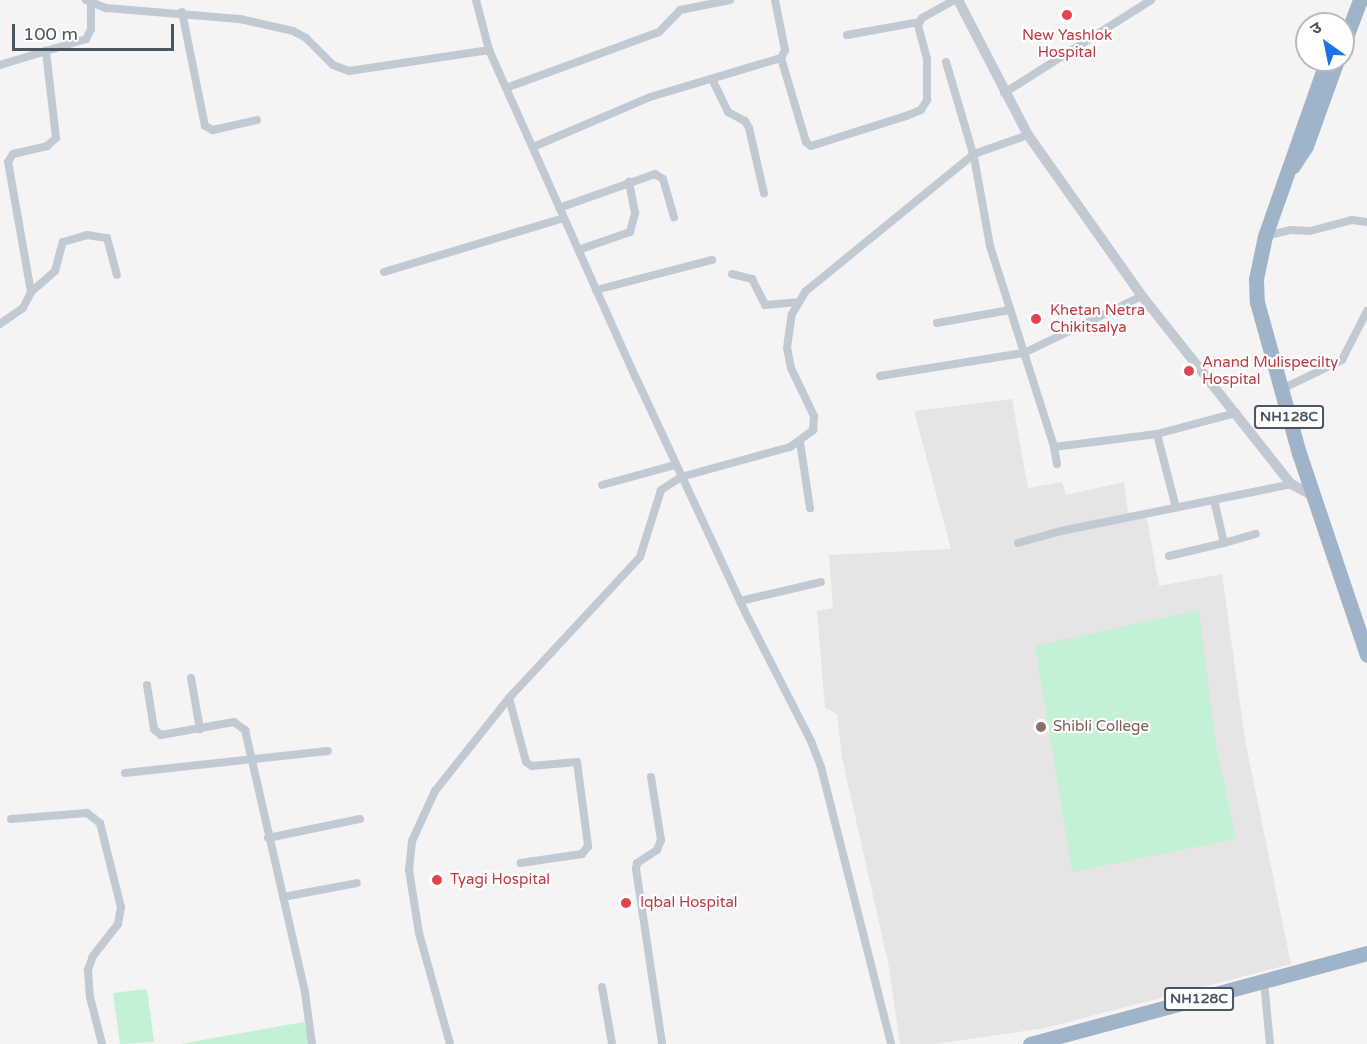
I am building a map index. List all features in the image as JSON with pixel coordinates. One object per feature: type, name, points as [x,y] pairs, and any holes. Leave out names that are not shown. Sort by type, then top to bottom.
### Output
[{"type":"highway","name":"NH128C","points":[[1322,72],[1295,142],[1286,177],[1264,236],[1256,279],[1257,302],[1312,495],[1367,655]]},
{"type":"highway","name":"NH128C","points":[[1286,177],[1306,146],[1333,72]]},
{"type":"highway","name":"NH128C","points":[[1030,1044],[1367,954]]},
{"type":"street","points":[[476,0],[489,50],[559,208],[675,465],[821,767],[891,1044]]},
{"type":"street","points":[[506,88],[659,32],[680,10],[730,0]]},
{"type":"street","points":[[775,0],[785,50],[781,58],[806,142],[817,145],[916,113],[925,106],[928,64],[919,22]]},
{"type":"street","points":[[847,35],[919,22],[957,0],[1028,135],[1142,296],[1291,484],[1312,495]]},
{"type":"street","points":[[1004,93],[1151,0]]},
{"type":"street","points":[[0,65],[86,39],[91,29],[88,1],[106,8],[182,12],[293,31],[306,38],[333,65],[349,70],[489,50]]},
{"type":"street","points":[[182,12],[205,126],[213,130],[257,120]]},
{"type":"street","points":[[31,292],[8,162],[13,154],[47,146],[56,138],[46,51]]},
{"type":"street","points":[[533,147],[650,97],[781,58]]},
{"type":"street","points":[[946,62],[974,157],[990,246],[1054,447],[1057,464]]},
{"type":"street","points":[[712,79],[728,112],[745,121],[749,128],[764,193]]},
{"type":"street","points":[[450,1044],[419,933],[410,890],[410,853],[422,815],[435,791],[509,698],[640,557],[649,536],[656,498],[667,484],[681,477],[800,442],[813,430],[815,423],[790,368],[787,348],[792,314],[798,302],[827,274],[974,157],[974,154],[1028,135]]},
{"type":"street","points":[[559,208],[655,174],[662,176],[674,217]]},
{"type":"street","points":[[578,250],[630,231],[635,213],[629,182]]},
{"type":"street","points":[[384,272],[564,218]]},
{"type":"street","points":[[1264,236],[1290,230],[1310,231],[1353,220],[1367,222]]},
{"type":"street","points":[[0,324],[23,308],[31,292],[55,271],[63,242],[87,235],[107,238],[117,275]]},
{"type":"street","points":[[596,290],[712,260]]},
{"type":"street","points":[[732,274],[752,279],[765,305],[798,302]]},
{"type":"street","points":[[880,376],[1024,353],[1142,296]]},
{"type":"street","points":[[937,323],[1010,310]]},
{"type":"street","points":[[1281,390],[1342,360],[1367,311]]},
{"type":"street","points":[[1054,447],[1157,434],[1236,413]]},
{"type":"street","points":[[1157,434],[1176,508]]},
{"type":"street","points":[[800,442],[810,508]]},
{"type":"street","points":[[602,484],[675,465]]},
{"type":"street","points":[[1018,543],[1061,531],[1291,484]]},
{"type":"street","points":[[1214,500],[1224,543]]},
{"type":"street","points":[[1169,556],[1256,534]]},
{"type":"street","points":[[740,601],[821,582]]},
{"type":"street","points":[[191,678],[200,729]]},
{"type":"street","points":[[147,685],[157,733],[167,735],[240,722],[245,730],[283,897],[312,1044]]},
{"type":"street","points":[[509,698],[526,762],[532,766],[577,762],[588,846],[582,854],[521,863]]},
{"type":"street","points":[[125,773],[328,751]]},
{"type":"street","points":[[651,777],[661,840],[657,850],[637,863],[636,869],[662,1044]]},
{"type":"street","points":[[11,819],[87,813],[100,823],[121,907],[118,924],[93,956],[88,970],[90,997],[102,1044]]},
{"type":"street","points":[[268,838],[360,819]]},
{"type":"street","points":[[283,897],[357,883]]},
{"type":"street","points":[[1264,981],[1270,1044]]},
{"type":"street","points":[[602,987],[612,1044]]},
{"type":"shaded area","name":"Shibli College","points":[[1012,399],[1028,488],[1062,482],[1066,495],[1124,482],[1128,512],[1147,519],[1159,586],[1222,574],[1245,740],[1291,964],[1045,1028],[936,1044],[900,1044],[888,962],[842,758],[837,714],[825,708],[817,611],[833,608],[829,555],[951,549],[914,411]]},
{"type":"green space","points":[[1199,610],[1216,746],[1236,839],[1072,872],[1035,646]]},
{"type":"green space","points":[[147,989],[154,1042],[120,1044],[113,993]]},
{"type":"green space","points":[[304,1022],[309,1044],[180,1044]]},
{"type":"place","name":"New Yashlok Hospital","points":[[1067,15]]},
{"type":"place","name":"Khetan Netra Chikitsalya","points":[[1036,319]]},
{"type":"place","name":"Anand Mulispecilty Hospital","points":[[1189,371]]},
{"type":"place","name":"Shibli College","points":[[1041,727]]},
{"type":"place","name":"Tyagi Hospital","points":[[437,880]]},
{"type":"place","name":"Iqbal Hospital","points":[[626,903]]}]
